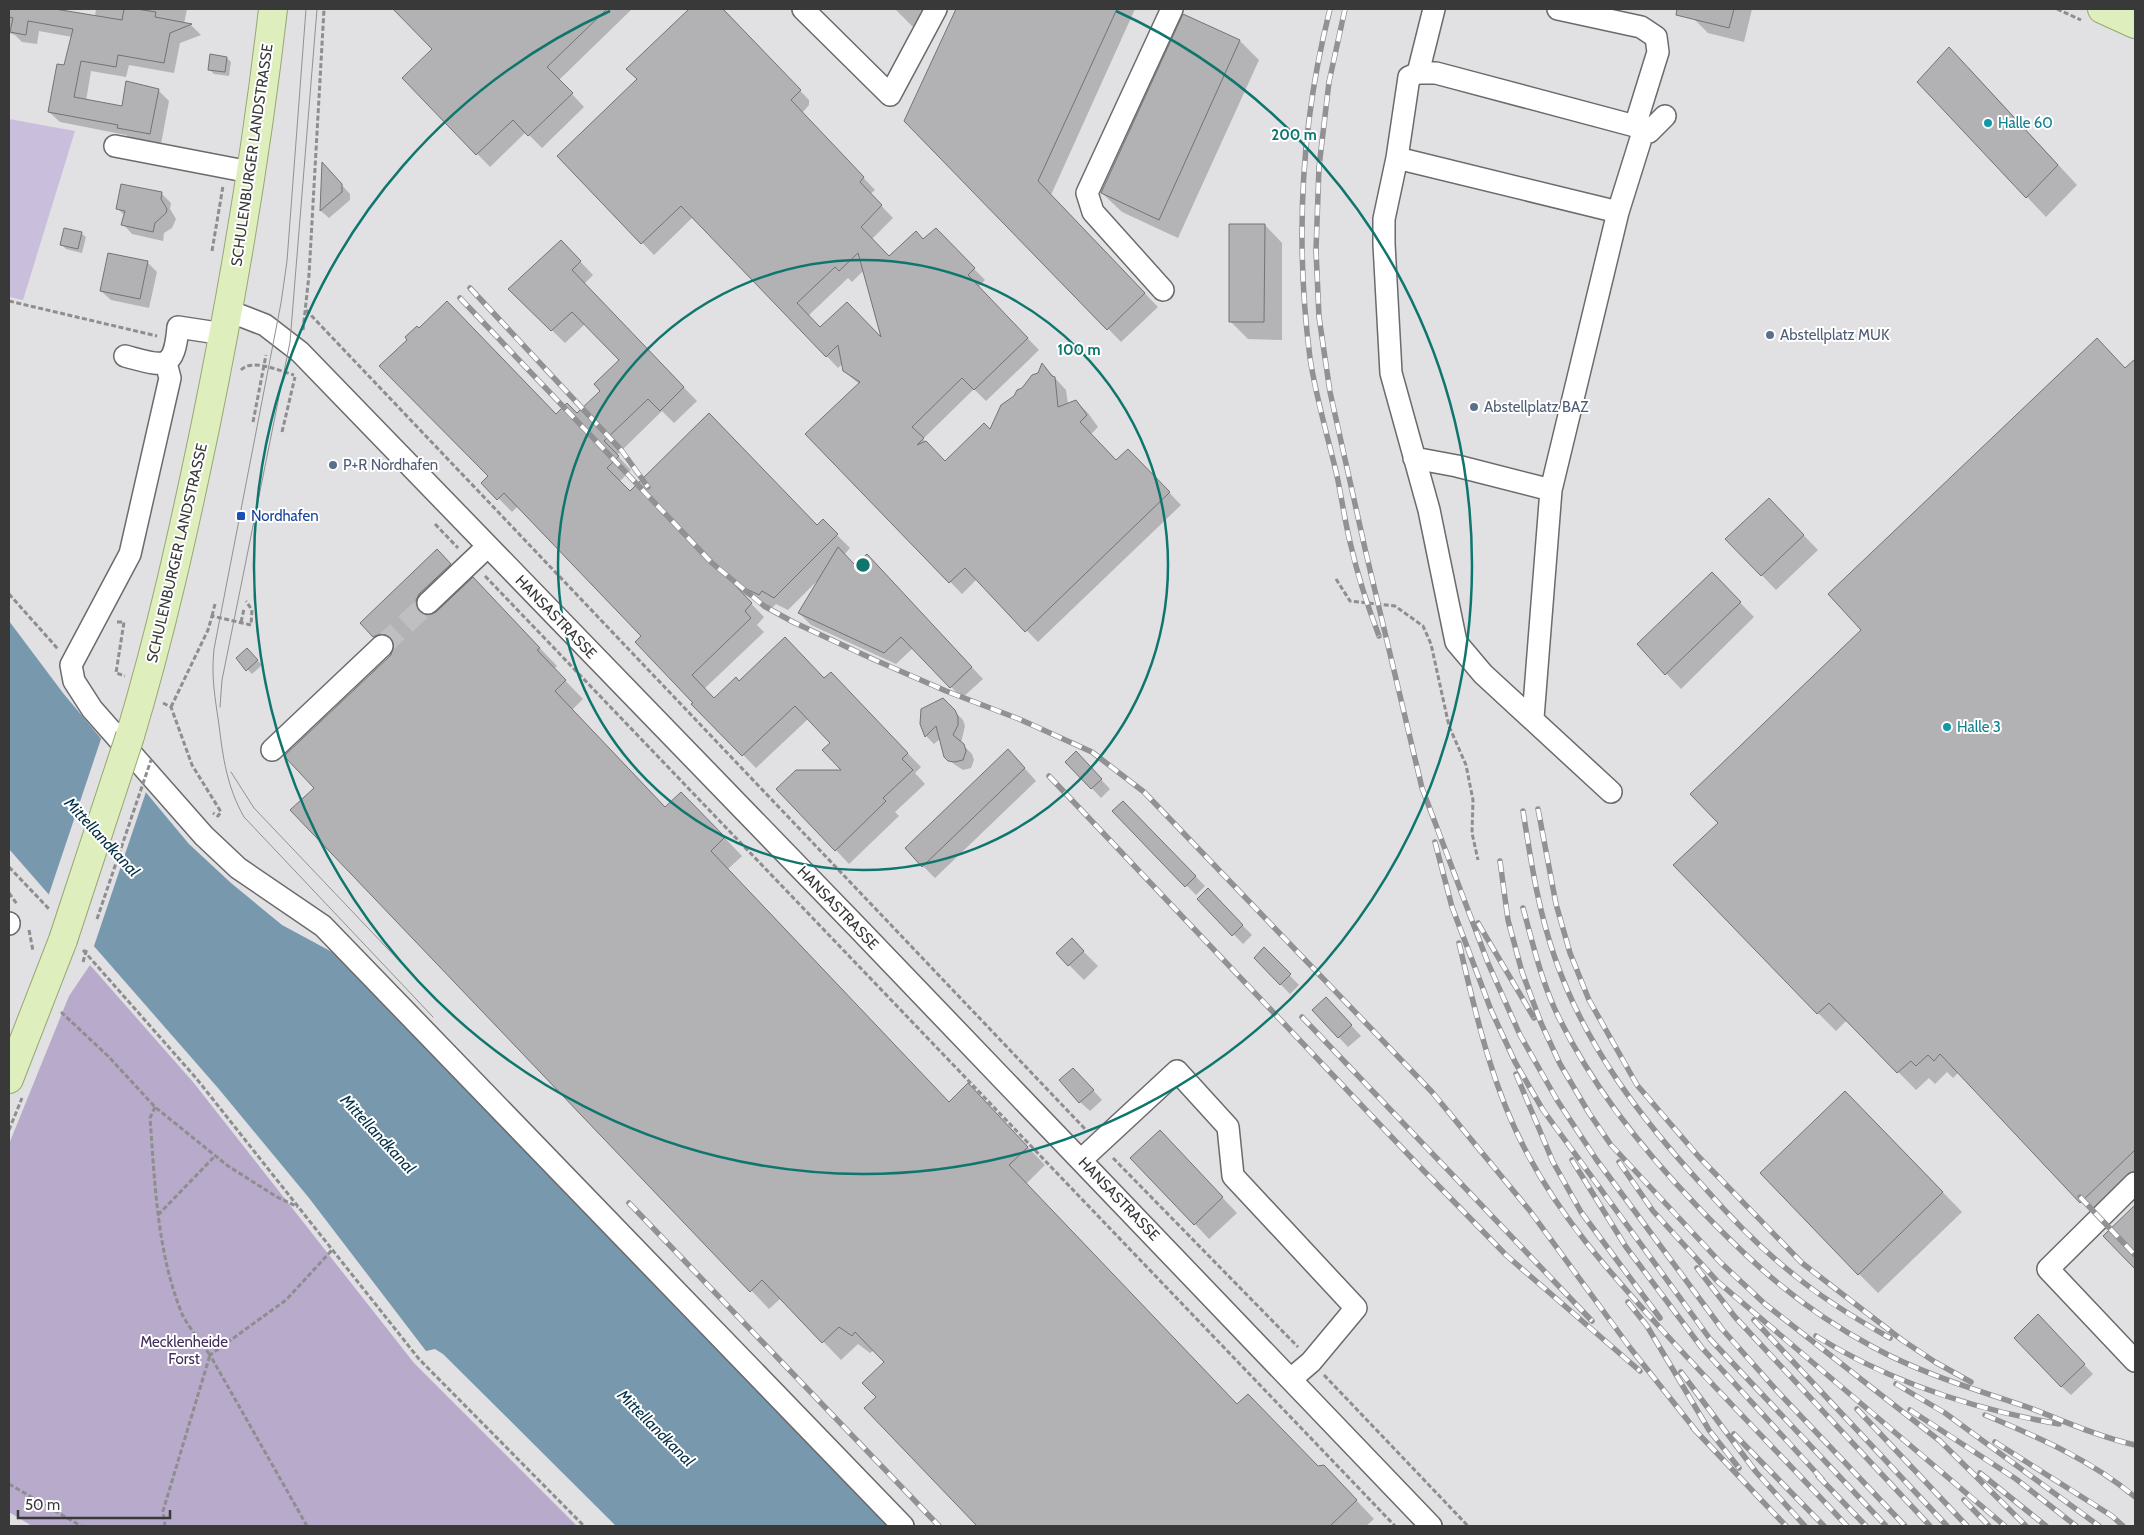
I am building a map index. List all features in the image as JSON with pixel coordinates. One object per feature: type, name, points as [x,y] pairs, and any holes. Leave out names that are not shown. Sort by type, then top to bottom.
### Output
[{"type":"main road","name":"SCHULENBURGER LANDSTRASSE","points":[[9,1079],[76,942],[130,736],[159,639],[226,322],[273,9]]},
{"type":"main road","points":[[2102,9],[2135,24]]},
{"type":"street","points":[[802,9],[890,95],[936,9]]},
{"type":"street","points":[[1163,290],[1093,212],[1087,193],[1172,9]]},
{"type":"street","points":[[1418,73],[1434,9]]},
{"type":"street","points":[[1533,718],[1551,490],[1658,52],[1656,37],[1641,27],[1558,9]]},
{"type":"street","points":[[1611,792],[1484,674],[1456,642],[1428,510],[1391,374],[1384,219],[1397,158],[1409,77],[1418,73],[1436,73],[1649,132],[1665,116]]},
{"type":"street","points":[[115,146],[250,172]]},
{"type":"street","points":[[1397,158],[1618,212]]},
{"type":"street","name":"HANSASTRASSE","points":[[166,363],[173,355],[178,327],[226,322],[266,325],[300,352],[1432,1526]]},
{"type":"street","points":[[125,356],[156,364],[166,363],[170,378],[130,554],[71,666],[74,682],[92,709],[204,836],[238,868],[324,926],[903,1526]]},
{"type":"street","points":[[1414,458],[1457,466],[1551,490]]},
{"type":"street","points":[[428,603],[488,546]]},
{"type":"street","points":[[272,750],[382,646]]},
{"type":"street","points":[[1081,1160],[1177,1071],[1228,1127],[1232,1176],[1356,1308],[1311,1362],[1291,1379]]},
{"type":"street","points":[[2135,1183],[2048,1269],[2135,1361]]},
{"type":"path","points":[[282,432],[296,376],[306,310],[324,9]]},
{"type":"path","points":[[9,301],[177,341]]},
{"type":"path","points":[[306,310],[1098,1143],[1468,1526]]},
{"type":"path","points":[[253,422],[266,355]]},
{"type":"path","points":[[235,376],[244,367],[253,364],[296,376],[300,381]]},
{"type":"path","points":[[428,517],[1395,1526]]},
{"type":"path","points":[[1336,579],[1350,600],[1395,606],[1423,626],[1431,644],[1449,726],[1466,765],[1473,800],[1472,833],[1478,860]]},
{"type":"path","points":[[9,594],[71,666]]},
{"type":"path","points":[[212,616],[251,625],[252,610],[246,601]]},
{"type":"path","points":[[170,707],[208,630],[215,604]]},
{"type":"path","points":[[241,622],[244,610]]},
{"type":"path","points":[[112,628],[117,621],[124,622],[116,673],[130,677]]},
{"type":"path","points":[[160,701],[170,707],[192,765],[221,812],[218,816],[210,812]]},
{"type":"path","points":[[95,925],[151,760]]},
{"type":"path","points":[[9,867],[54,915]]},
{"type":"path","points":[[76,942],[83,962]]},
{"type":"path","points":[[76,942],[196,1078],[419,1359],[584,1526]]},
{"type":"path","points":[[57,1009],[108,1056],[155,1107],[215,1156],[277,1197],[298,1207]]},
{"type":"path","points":[[155,1107],[150,1118],[158,1215],[165,1260],[183,1315],[210,1355],[308,1526]]},
{"type":"path","points":[[158,1215],[215,1156]]},
{"type":"path","points":[[165,1526],[163,1511],[210,1355],[286,1300],[332,1250]]},
{"type":"path","points":[[9,1484],[81,1526]]},
{"type":"shaded area","points":[[9,119],[75,131],[23,300],[9,297]]},
{"type":"green space","name":"Mecklenheide Forst","points":[[90,965],[193,1082],[414,1363],[577,1526],[32,1526],[9,1512],[9,1144],[69,996]]},
{"type":"water","name":"Mittellandkanal","points":[[9,621],[63,693],[189,844],[231,883],[282,925],[345,959],[890,1526],[616,1526],[443,1354],[435,1349],[426,1351],[309,1198],[218,1088],[9,849]]},
{"type":"pier","points":[[102,736],[147,789],[93,949],[48,897]]},
{"type":"building","points":[[9,9],[55,9],[122,20],[124,9],[136,9],[156,12],[155,17],[192,24],[170,33],[164,63],[118,55],[116,67],[81,61],[74,97],[122,106],[126,81],[159,89],[150,134],[117,128],[118,125],[48,112],[57,64],[64,65],[73,29],[28,21],[26,35],[10,32],[13,18],[9,17]]},
{"type":"building","points":[[393,9],[607,9],[547,67],[573,93],[528,136],[513,120],[476,155],[402,78],[432,49]]},
{"type":"building","points":[[689,9],[723,9],[801,90],[791,100],[864,177],[860,182],[882,205],[861,227],[889,256],[916,231],[923,239],[936,228],[975,268],[968,275],[1028,338],[974,390],[962,378],[912,427],[924,438],[917,445],[926,441],[945,461],[984,423],[990,429],[1001,405],[1014,396],[1017,390],[1022,388],[1032,375],[1038,373],[1042,363],[1052,376],[1055,377],[1058,407],[1076,400],[1087,415],[1080,422],[1116,460],[1128,449],[1170,492],[1025,632],[965,568],[949,583],[805,434],[860,382],[843,371],[838,345],[826,357],[681,206],[641,244],[557,156],[637,79],[626,69]],"holes":[[[858,253],[881,337],[847,302],[820,327],[797,303],[835,267],[839,271]]]},
{"type":"building","points":[[956,9],[1117,9],[1038,181],[1145,293],[1107,330],[904,121]]},
{"type":"building","points":[[1677,9],[1734,9],[1729,28],[1676,15]]},
{"type":"building","points":[[1183,14],[1240,40],[1159,220],[1101,193]]},
{"type":"building","name":"Halle 60","points":[[1949,47],[2058,165],[2026,198],[1917,82]]},
{"type":"building","points":[[210,54],[227,57],[225,72],[208,70]]},
{"type":"building","points":[[322,162],[342,184],[342,192],[320,211]]},
{"type":"building","points":[[121,184],[162,192],[161,199],[167,209],[166,213],[155,223],[153,232],[121,225],[125,211],[116,209]]},
{"type":"building","points":[[1229,224],[1265,224],[1264,322],[1229,322]]},
{"type":"building","points":[[64,228],[82,232],[78,249],[60,245]]},
{"type":"building","points":[[561,240],[581,261],[572,270],[684,387],[660,411],[648,399],[604,441],[619,456],[607,468],[630,491],[709,413],[817,525],[823,519],[838,534],[774,598],[762,591],[759,595],[732,582],[752,603],[745,611],[751,618],[692,675],[714,698],[736,677],[739,681],[785,637],[824,678],[831,672],[908,753],[902,759],[913,770],[883,798],[886,801],[835,851],[776,789],[796,770],[841,770],[822,750],[830,743],[795,706],[742,756],[691,704],[693,703],[635,642],[641,636],[504,493],[497,500],[481,483],[488,476],[379,366],[407,340],[405,337],[417,326],[419,328],[447,301],[556,414],[567,403],[577,413],[600,391],[594,384],[619,360],[572,312],[551,331],[508,289]]},
{"type":"building","points":[[108,253],[148,261],[140,299],[100,291]]},
{"type":"building","name":"Halle 3","points":[[2097,338],[2125,368],[2135,359],[2135,1150],[2080,1203],[1940,1054],[1934,1061],[1928,1055],[1916,1066],[1911,1061],[1897,1073],[1829,1003],[1817,1014],[1673,865],[1718,823],[1690,794],[1861,630],[1828,594]]},
{"type":"building","points":[[1769,498],[1804,535],[1761,576],[1725,539]]},
{"type":"building","points":[[838,547],[855,565],[867,554],[972,667],[950,688],[901,637],[884,653],[798,613]]},
{"type":"building","points":[[437,549],[451,564],[419,594],[416,600],[419,611],[425,615],[436,612],[473,577],[540,648],[537,650],[566,680],[555,691],[665,807],[681,792],[725,837],[711,851],[949,1102],[968,1083],[1028,1147],[1009,1165],[1237,1404],[1248,1394],[1318,1466],[1324,1465],[1357,1500],[1330,1526],[977,1526],[864,1408],[876,1397],[862,1383],[884,1362],[855,1332],[852,1336],[839,1327],[822,1343],[762,1280],[750,1292],[290,810],[314,788],[284,756],[391,655],[394,644],[391,637],[380,634],[373,637],[360,623]]},
{"type":"building","points":[[1712,572],[1741,602],[1665,675],[1637,644]]},
{"type":"building","points":[[247,648],[258,660],[246,671],[236,658]]},
{"type":"building","points":[[943,698],[955,710],[958,717],[958,725],[953,735],[964,744],[966,751],[963,760],[948,761],[944,757],[936,726],[925,737],[920,724],[921,709]]},
{"type":"building","points":[[1008,749],[1025,768],[922,867],[905,848]]},
{"type":"building","points":[[1076,751],[1102,779],[1091,789],[1065,762]]},
{"type":"building","points":[[1123,801],[1196,876],[1185,887],[1112,811]]},
{"type":"building","points":[[1208,888],[1243,925],[1232,936],[1197,899]]},
{"type":"building","points":[[1072,938],[1084,951],[1068,966],[1056,953]]},
{"type":"building","points":[[1264,947],[1291,974],[1280,985],[1254,958]]},
{"type":"building","points":[[1326,997],[1352,1025],[1338,1038],[1312,1010]]},
{"type":"building","points":[[1073,1068],[1094,1090],[1079,1103],[1059,1080]]},
{"type":"building","points":[[1845,1091],[1943,1192],[1858,1275],[1760,1173]]},
{"type":"building","points":[[1160,1130],[1223,1197],[1194,1225],[1130,1158]]},
{"type":"building","points":[[2135,1205],[2135,1269],[2103,1236]]},
{"type":"building","points":[[2038,1314],[2085,1364],[2061,1387],[2014,1338]]},
{"type":"tunnel","points":[[382,646],[428,603]]},
{"type":"tram line","points":[[306,9],[287,261],[281,303],[214,649],[213,678],[215,696],[227,772],[233,795],[244,817],[433,1017]]},
{"type":"tram line","points":[[220,707],[222,680],[290,342],[317,9]]},
{"type":"tram line","points":[[231,772],[254,808],[443,1007]]},
{"type":"railway","points":[[1330,9],[1320,52],[1307,139],[1302,226],[1305,314],[1310,358],[1349,537],[1360,580],[1379,636]]},
{"type":"railway","points":[[1345,9],[1329,82],[1319,167],[1316,250],[1319,317],[1330,392],[1422,788],[1488,963],[1520,1035],[1557,1100],[1596,1159],[1722,1329],[1778,1392],[1905,1526]]},
{"type":"railway","points":[[470,288],[622,451],[648,487]]},
{"type":"railway","points":[[460,298],[712,563],[764,606],[793,622],[875,660],[946,691],[1019,719],[1092,752],[1144,792],[1432,1092],[1530,1211],[1631,1349],[1697,1432]]},
{"type":"railway","points":[[1049,776],[1507,1256],[1640,1371]]},
{"type":"railway","points":[[1538,809],[1556,904],[1570,953],[1589,1000],[1637,1085],[1699,1157],[1802,1263],[1902,1340],[1935,1362],[1971,1382]]},
{"type":"railway","points":[[1523,811],[1540,904],[1555,958],[1567,990],[1582,1021],[1618,1080],[1681,1162],[1757,1243],[1816,1292],[1890,1338]]},
{"type":"railway","points":[[1435,842],[1452,907],[1491,1010],[1515,1062],[1543,1110],[1710,1339],[1886,1526]]},
{"type":"railway","points":[[1500,861],[1508,920],[1522,972],[1541,1023],[1560,1064],[1589,1113],[1611,1145],[1720,1262],[1765,1304],[1940,1441],[2026,1526]]},
{"type":"railway","points":[[1523,908],[1538,964],[1553,1005],[1573,1044],[1603,1094],[1638,1140],[1676,1184],[1737,1247],[1778,1284],[1823,1317],[1892,1357],[1950,1381],[2030,1408],[2095,1433],[2135,1445]]},
{"type":"railway","points":[[1478,923],[1534,1018]]},
{"type":"railway","points":[[1459,943],[1486,1051],[1504,1104],[1528,1155],[1555,1200],[1585,1241],[1635,1301],[1847,1526]]},
{"type":"railway","points":[[1302,1017],[1592,1321]]},
{"type":"railway","points":[[1516,1074],[1553,1162],[1581,1212],[1660,1318]]},
{"type":"railway","points":[[1572,1160],[1626,1247],[1702,1348],[1822,1479]]},
{"type":"railway","points":[[1619,1162],[1653,1211],[1718,1282],[2005,1526]]},
{"type":"railway","points":[[2080,1197],[2135,1255]]},
{"type":"railway","points":[[629,1203],[939,1526]]},
{"type":"railway","points":[[1697,1268],[1735,1317],[1930,1526]]},
{"type":"railway","points":[[1628,1302],[1647,1326],[1709,1430],[1739,1468]]},
{"type":"railway","points":[[1754,1320],[1947,1526]]},
{"type":"railway","points":[[1816,1336],[1873,1367],[1933,1392],[1963,1402],[2059,1424]]},
{"type":"railway","points":[[1681,1372],[1756,1472],[1805,1526]]},
{"type":"railway","points":[[1896,1384],[1945,1413],[2099,1526]]},
{"type":"railway","points":[[1857,1409],[1967,1526]]},
{"type":"railway","points":[[1910,1410],[2016,1479],[2076,1526]]},
{"type":"railway","points":[[1985,1415],[2063,1450],[2100,1472],[2135,1497]]},
{"type":"railway","points":[[1693,1428],[1786,1526]]},
{"type":"railway","points":[[1734,1434],[1824,1526]]},
{"type":"railway","points":[[1995,1442],[2112,1516],[2123,1526]]},
{"type":"railway","points":[[1980,1473],[2046,1526]]},
{"type":"railway","points":[[1818,1476],[1866,1526]]},
{"type":"railway","points":[[1964,1500],[1989,1526]]},
{"type":"place","name":"Halle 60","points":[[1988,123]]},
{"type":"place","name":"Abstellplatz MUK","points":[[1770,335]]},
{"type":"place","name":"Abstellplatz BAZ","points":[[1474,407]]},
{"type":"place","name":"P+R Nordhafen","points":[[333,465]]},
{"type":"place","name":"Nordhafen","points":[[241,516]]},
{"type":"place","name":"Halle 3","points":[[1947,727]]}]
